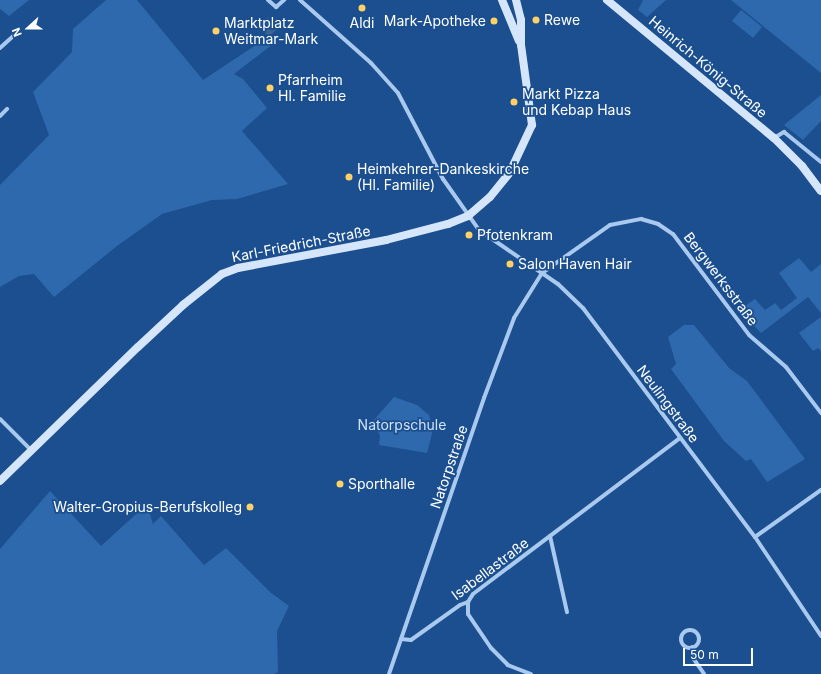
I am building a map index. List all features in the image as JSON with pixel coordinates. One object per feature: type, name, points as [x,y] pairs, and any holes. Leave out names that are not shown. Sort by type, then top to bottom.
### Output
[{"type":"street","points":[[268,0],[276,7],[284,0]]},
{"type":"street","name":"Neulingstraße","points":[[300,0],[372,63],[398,93],[431,159],[468,216],[479,230],[542,273],[570,294],[583,308],[754,538],[821,636]]},
{"type":"street","name":"Karl-Friedrich-Straße","points":[[502,0],[521,45]]},
{"type":"street","name":"Karl-Friedrich-Straße","points":[[0,481],[32,452],[138,347],[183,305],[222,274],[238,268],[386,240],[448,224],[468,216],[490,198],[504,181],[531,129],[532,116],[521,45],[520,20],[516,0]]},
{"type":"street","name":"Heinrich-König-Straße","points":[[607,0],[774,138],[802,166],[821,191]]},
{"type":"street","points":[[0,48],[19,31]]},
{"type":"street","points":[[0,116],[7,109]]},
{"type":"street","points":[[774,138],[784,132],[821,162]]},
{"type":"street","name":"Bergwerksstraße","points":[[542,273],[614,223],[638,218],[658,224],[675,236],[749,335],[786,367],[821,413]]},
{"type":"street","name":"Natorpstraße","points":[[389,674],[508,334],[526,295],[542,273]]},
{"type":"street","points":[[0,419],[32,452]]},
{"type":"street","name":"Isabellastraße","points":[[401,639],[411,640],[468,602],[473,594],[680,438]]},
{"type":"street","points":[[754,538],[821,490]]},
{"type":"street","name":"Isabellastraße","points":[[550,536],[567,612]]},
{"type":"street","points":[[468,602],[470,619],[495,653],[508,665],[531,674]]},
{"type":"street","points":[[689,630],[698,635],[698,643],[692,647],[682,642],[683,634],[689,630]]},
{"type":"street","points":[[692,647],[693,658],[704,674]]},
{"type":"green space","points":[[0,0],[29,0],[9,16],[0,9]]},
{"type":"green space","points":[[106,0],[137,0],[203,80],[265,39],[277,41],[234,74],[243,79],[267,108],[242,131],[288,184],[237,199],[212,200],[162,214],[117,246],[54,297],[34,274],[19,276],[0,287],[0,185],[49,135],[33,92],[72,52],[73,29]]},
{"type":"green space","points":[[643,0],[666,0],[647,17],[638,10]]},
{"type":"green space","points":[[731,0],[821,0],[821,73]]},
{"type":"green space","points":[[741,10],[762,27],[753,38],[732,21]]},
{"type":"green space","points":[[821,95],[821,121],[803,140],[784,125]]},
{"type":"green space","points":[[799,258],[811,272],[821,264],[821,313],[808,297],[761,333],[739,310],[755,299],[765,310],[775,303],[781,310],[797,298],[779,273]]},
{"type":"green space","points":[[821,317],[821,351],[818,348],[813,351],[799,333]]},
{"type":"green space","points":[[684,325],[694,325],[729,368],[747,381],[805,459],[767,482],[751,459],[746,461],[724,441],[671,369],[676,364],[668,337]]},
{"type":"green space","name":"Natorpschule","points":[[394,397],[417,405],[429,415],[433,430],[427,453],[379,445],[380,436],[373,421]]},
{"type":"green space","points":[[50,491],[101,546],[147,504],[153,524],[161,516],[204,565],[226,548],[270,592],[289,606],[277,631],[278,672],[274,674],[0,674],[0,549]]},
{"type":"shaded area","points":[[268,17],[278,28],[269,37],[258,26]]},
{"type":"place","name":"Aldi","points":[[362,8]]},
{"type":"place","name":"Rewe","points":[[536,20]]},
{"type":"place","name":"Mark-Apotheke","points":[[494,21]]},
{"type":"place","name":"Marktplatz Weitmar-Mark","points":[[216,31]]},
{"type":"place","name":"Pfarrheim Hl. Familie","points":[[270,88]]},
{"type":"place","name":"Markt Pizza und Kebap Haus","points":[[514,102]]},
{"type":"place","name":"Heimkehrer-Dankeskirche (Hl. Familie)","points":[[349,177]]},
{"type":"place","name":"Pfotenkram","points":[[469,235]]},
{"type":"place","name":"Salon Haven Hair","points":[[510,264]]},
{"type":"place","name":"Sporthalle","points":[[340,484]]},
{"type":"place","name":"Walter-Gropius-Berufskolleg","points":[[250,507]]}]
